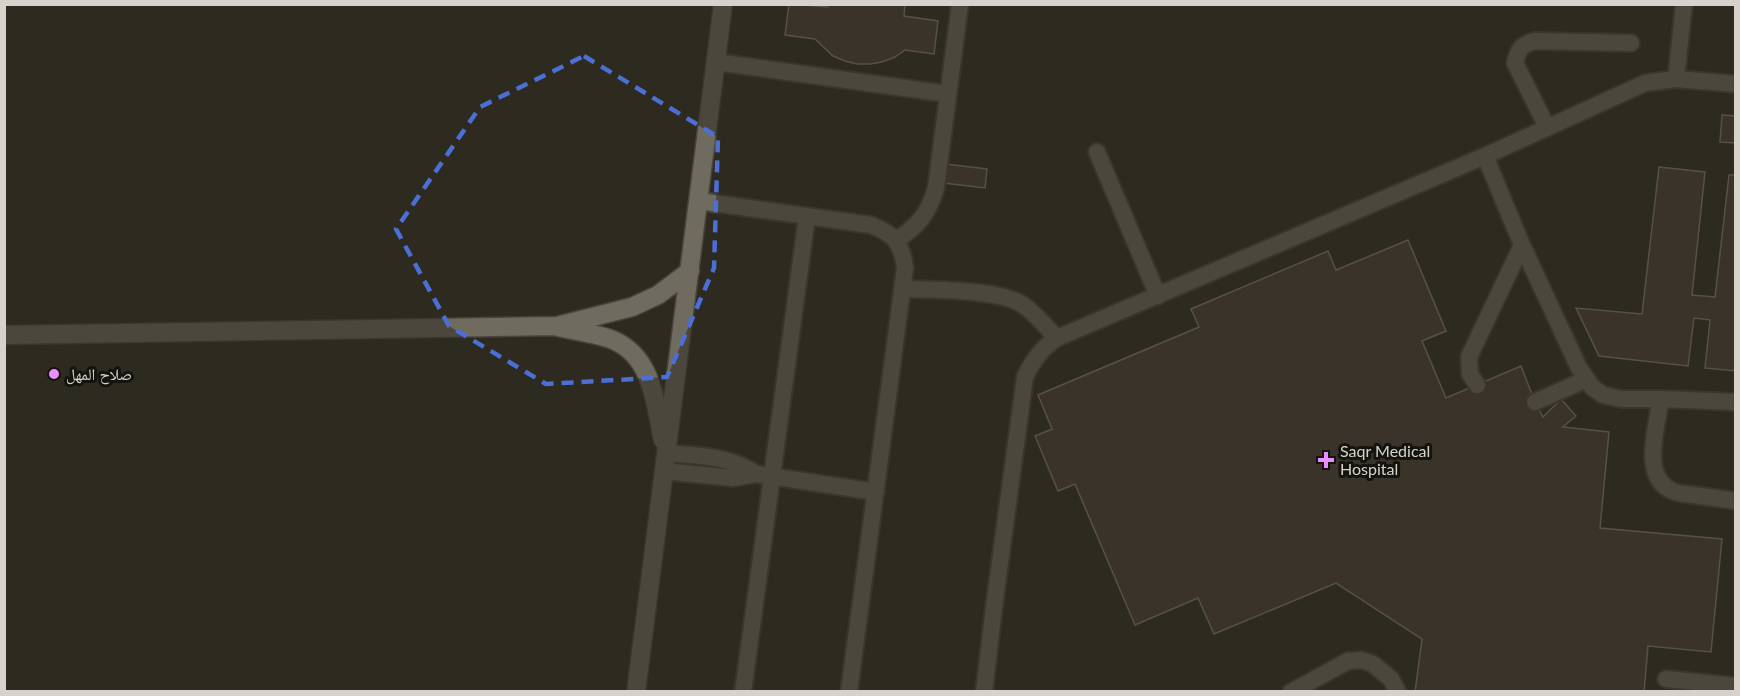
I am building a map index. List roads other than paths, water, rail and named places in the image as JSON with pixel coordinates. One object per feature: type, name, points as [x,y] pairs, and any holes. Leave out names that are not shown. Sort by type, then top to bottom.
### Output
[{"type":"street","points":[[636,692],[723,4]]},
{"type":"street","points":[[4,335],[557,326],[632,307],[658,295],[690,271]]},
{"type":"street","points":[[557,326],[613,340],[635,354],[650,380],[664,462]]},
{"type":"lane","points":[[896,240],[918,224],[933,200],[960,4]]},
{"type":"lane","points":[[1676,79],[1684,4]]},
{"type":"lane","points":[[1547,127],[1515,63],[1517,52],[1525,44],[1535,41],[1631,44]]},
{"type":"lane","points":[[716,62],[948,94]]},
{"type":"lane","points":[[984,692],[1025,377],[1032,362],[1043,348],[1057,338],[1485,156],[1645,83],[1676,79],[1736,84]]},
{"type":"lane","points":[[1097,152],[1158,296]]},
{"type":"lane","points":[[1485,156],[1522,245],[1579,368],[1592,387],[1603,395],[1622,399],[1736,402]]},
{"type":"lane","points":[[699,201],[871,225],[885,230],[896,240],[903,253],[905,268],[849,692]]},
{"type":"lane","points":[[743,692],[764,475],[807,216]]},
{"type":"lane","points":[[1477,385],[1470,374],[1469,357],[1522,245]]},
{"type":"lane","points":[[902,289],[1008,297],[1035,314],[1057,338]]},
{"type":"lane","points":[[1535,402],[1587,379]]},
{"type":"lane","points":[[1661,399],[1652,457],[1653,468],[1658,478],[1674,492],[1736,501]]},
{"type":"lane","points":[[664,462],[735,462],[764,475],[876,492]]},
{"type":"lane","points":[[1291,692],[1348,661],[1361,660],[1373,664],[1391,679],[1398,692]]},
{"type":"lane","points":[[1666,680],[1736,686]]},
{"type":"place","name":"صلاح المهل","points":[[54,374]]},
{"type":"place","name":"Saqr Medical Hospital","points":[[1326,460]]}]
